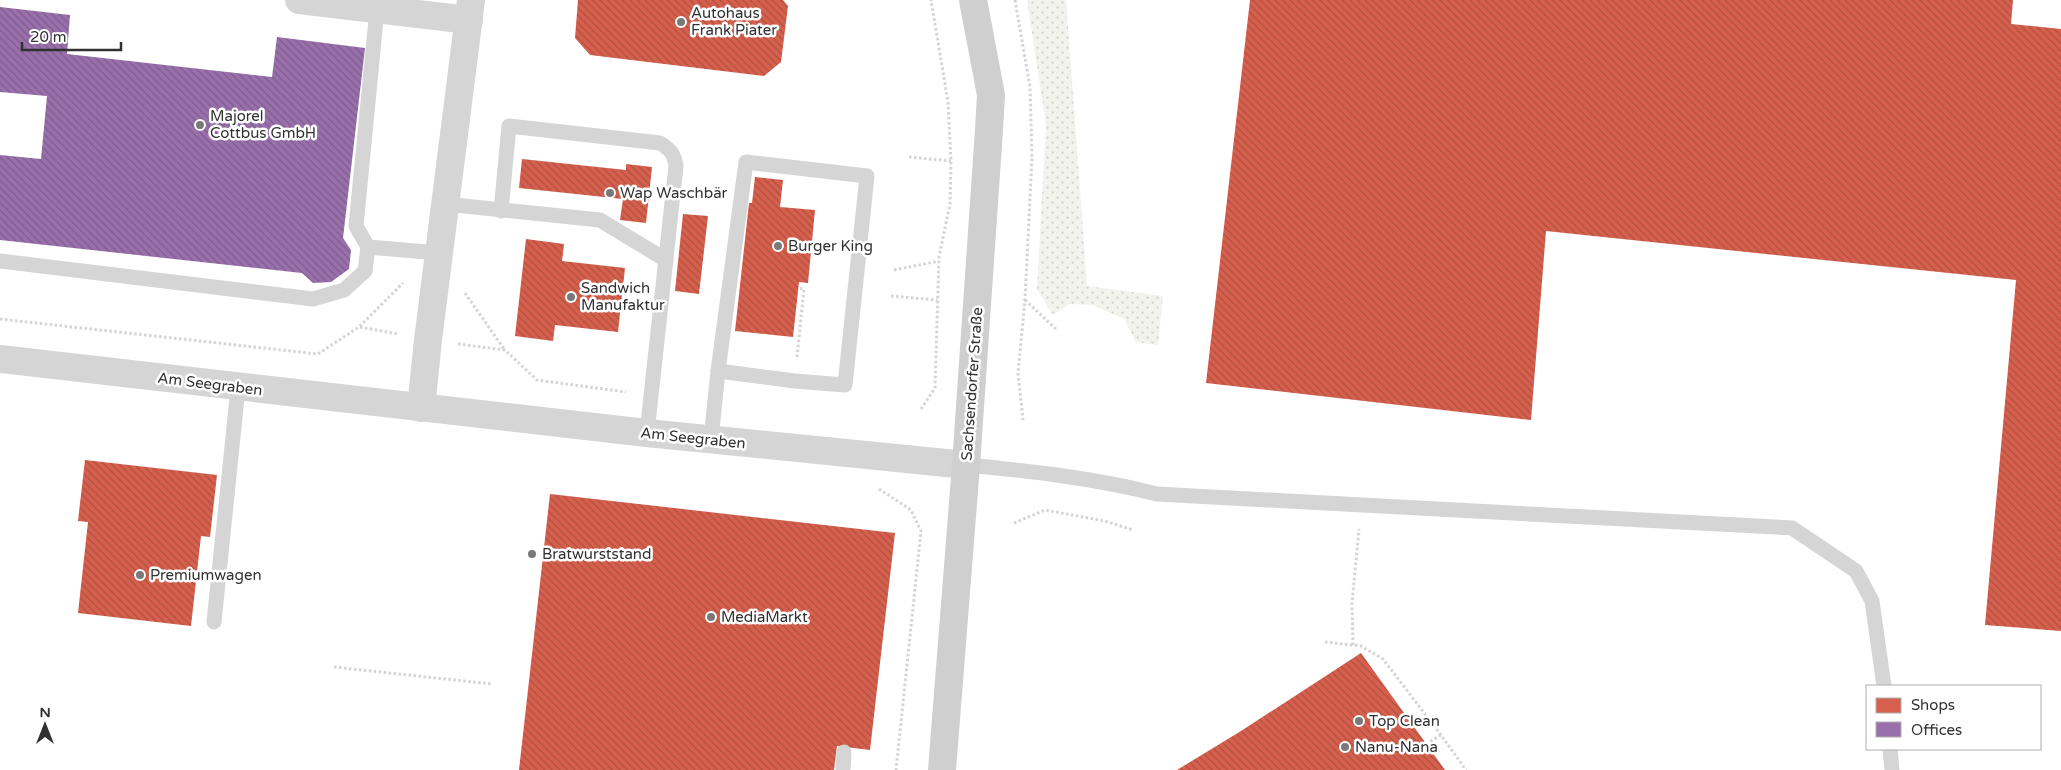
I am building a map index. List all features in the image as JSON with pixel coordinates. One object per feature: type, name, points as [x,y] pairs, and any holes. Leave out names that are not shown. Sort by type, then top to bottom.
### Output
[{"type":"main road","name":"Sachsendorfer Straße","points":[[942,770],[966,465],[991,95],[973,0]]},
{"type":"street","points":[[299,0],[377,9],[470,10],[421,408]]},
{"type":"street","name":"Am Seegraben","points":[[0,359],[238,388],[647,433],[966,465]]},
{"type":"lane","points":[[0,261],[313,299],[344,290],[366,271],[368,246],[356,226],[377,9]]},
{"type":"lane","points":[[500,211],[509,126],[660,143],[674,154],[676,166],[647,433]]},
{"type":"lane","points":[[711,439],[718,371],[746,162],[867,176],[845,385],[795,382],[718,371]]},
{"type":"lane","points":[[445,204],[600,220],[666,260]]},
{"type":"lane","points":[[368,246],[439,252]]},
{"type":"lane","points":[[214,622],[238,388]]},
{"type":"lane","points":[[966,465],[1046,474],[1156,494],[1792,528],[1856,570],[1872,601],[1884,685]]},
{"type":"lane","points":[[1890,750],[1892,770]]},
{"type":"lane","points":[[842,770],[844,752]]},
{"type":"path","points":[[921,409],[935,388],[939,261],[950,204],[951,161],[948,102],[931,0]]},
{"type":"path","points":[[1015,0],[1030,87],[1032,157],[1025,300],[1018,373],[1023,420]]},
{"type":"path","points":[[909,158],[951,161]]},
{"type":"path","points":[[0,319],[318,354],[359,327],[409,277],[412,250]]},
{"type":"path","points":[[894,270],[939,261]]},
{"type":"path","points":[[795,382],[804,289],[798,288]]},
{"type":"path","points":[[462,290],[505,350],[536,380],[650,396]]},
{"type":"path","points":[[891,296],[937,300]]},
{"type":"path","points":[[1025,300],[1056,329]]},
{"type":"path","points":[[359,327],[428,340],[505,350]]},
{"type":"path","points":[[1353,645],[1353,593],[1362,506]]},
{"type":"path","points":[[896,770],[921,531],[911,510]]},
{"type":"path","points":[[1014,523],[1044,510],[1105,521],[1134,530]]},
{"type":"path","points":[[1325,642],[1361,646],[1382,659],[1466,770]]},
{"type":"path","points":[[334,667],[492,684]]},
{"type":"path","points":[[1426,744],[1441,735]]},
{"type":"shaded area","points":[[1027,0],[1066,0],[1087,286],[1163,296],[1158,345],[1136,342],[1124,319],[1093,305],[1070,304],[1053,315],[1037,289],[1046,125]]},
{"type":"building: Shops","name":"Autohaus Frank Piater","points":[[578,0],[783,0],[788,6],[781,62],[764,76],[590,55],[575,38]]},
{"type":"building: Shops","points":[[1250,0],[2013,0],[2011,24],[2061,29],[2061,631],[1985,625],[2016,280],[1546,231],[1531,420],[1206,383]]},
{"type":"building: Shops","name":"Wap Waschbär","points":[[522,159],[626,170],[626,164],[652,167],[646,223],[620,220],[623,199],[519,188]]},
{"type":"building: Shops","name":"Burger King","points":[[755,177],[783,180],[780,207],[815,210],[808,283],[799,282],[793,337],[735,331],[749,203],[752,203]]},
{"type":"building: Shops","points":[[683,214],[708,216],[699,294],[675,291]]},
{"type":"building: Shops","name":"Sandwich Manufaktur","points":[[526,239],[564,244],[562,261],[625,268],[618,332],[555,325],[553,341],[515,336]]},
{"type":"building: Shops","name":"Premiumwagen","points":[[85,460],[217,475],[210,537],[201,536],[191,626],[78,613],[88,522],[78,521]]},
{"type":"building: Shops","name":"MediaMarkt","points":[[550,494],[895,533],[870,750],[837,746],[834,770],[519,770]]},
{"type":"building: Shops","points":[[1361,653],[1445,770],[1177,770],[1241,731]]},
{"type":"building: Offices","name":"Majorel Cottbus GmbH","points":[[0,7],[70,15],[67,54],[272,77],[277,37],[365,48],[343,238],[351,250],[349,269],[331,282],[313,283],[302,273],[0,240],[0,155],[41,159],[47,96],[0,92]]},
{"type":"place","name":"Autohaus Frank Piater","points":[[681,22]]},
{"type":"place","name":"Majorel Cottbus GmbH","points":[[200,125]]},
{"type":"place","name":"Wap Waschbär","points":[[610,193]]},
{"type":"place","name":"Burger King","points":[[778,246]]},
{"type":"place","name":"Sandwich Manufaktur","points":[[571,297]]},
{"type":"place","name":"Bratwurststand","points":[[532,554]]},
{"type":"place","name":"Premiumwagen","points":[[140,575]]},
{"type":"place","name":"MediaMarkt","points":[[711,617]]},
{"type":"place","name":"Top Clean","points":[[1359,721]]},
{"type":"place","name":"Nanu-Nana","points":[[1345,747]]}]
